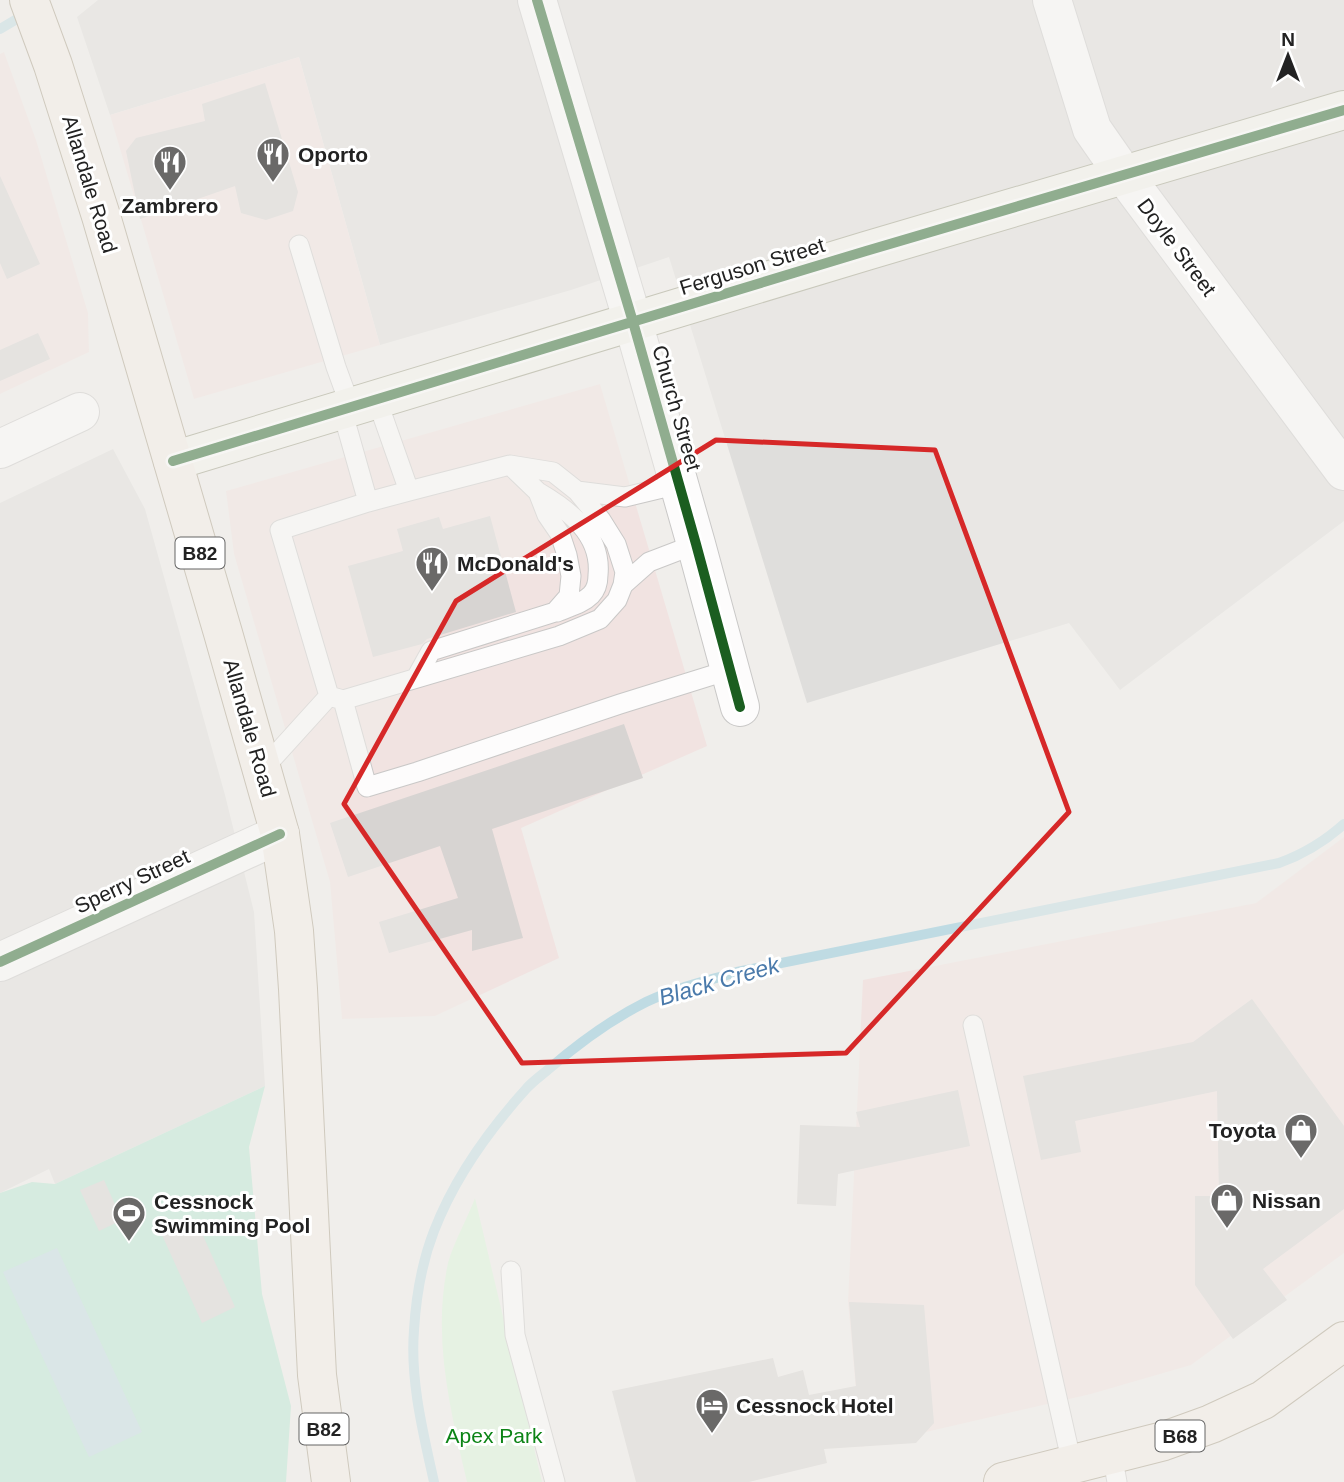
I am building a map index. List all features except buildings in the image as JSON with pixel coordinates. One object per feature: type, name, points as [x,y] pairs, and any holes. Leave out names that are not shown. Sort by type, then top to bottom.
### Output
[{"type":"main road","name":"Allandale Road","points":[[29,0],[101,216],[280,834],[296,966],[317,1375],[331,1482]]},
{"type":"main road","name":"B68","points":[[1003,1482],[1072,1464],[1115,1468],[1164,1441],[1263,1400],[1342,1347]]},
{"type":"main road","points":[[316,1482],[317,1375]]},
{"type":"street","name":"Church Street","points":[[537,0],[633,322],[740,707]]},
{"type":"street","name":"Doyle Street","points":[[1052,0],[1092,129],[1344,471]]},
{"type":"street","name":"Ferguson Street","points":[[173,461],[866,251],[1344,110]]},
{"type":"street","points":[[0,449],[80,412]]},
{"type":"street","name":"Sperry Street","points":[[0,962],[280,834]]},
{"type":"lane","points":[[299,245],[336,367],[408,491]]},
{"type":"lane","points":[[357,406],[368,502]]},
{"type":"lane","points":[[416,678],[431,650],[581,602],[592,594],[598,582],[596,547],[589,532],[560,505],[538,492],[510,465]]},
{"type":"lane","points":[[262,770],[336,698],[416,678],[559,636],[600,619],[617,600],[625,572],[616,544],[601,520],[577,491],[552,472],[510,465],[368,502],[280,530],[336,698],[367,787],[729,670]]},
{"type":"lane","points":[[577,491],[625,497],[679,484]]},
{"type":"lane","points":[[538,492],[547,515],[560,534],[572,576],[569,596],[555,612]]},
{"type":"lane","points":[[623,585],[649,562],[696,544]]},
{"type":"lane","points":[[973,1025],[1072,1464]]},
{"type":"lane","points":[[511,1271],[515,1335],[555,1482]]},
{"type":"highlighted area","points":[[716,440],[935,450],[1069,812],[846,1053],[522,1063],[344,804],[456,601]]},
{"type":"shaded area","points":[[98,0],[1344,0],[1344,521],[1120,690],[1069,623],[807,703],[669,257],[571,290],[380,345],[299,57],[110,115],[77,17]]},
{"type":"shaded area","points":[[4,52],[36,140],[88,313],[89,352],[0,394],[0,54]]},
{"type":"shaded area","points":[[299,57],[380,345],[194,399],[110,115]]},
{"type":"shaded area","points":[[600,384],[707,746],[521,828],[559,958],[435,1016],[342,1019],[330,882],[234,554],[226,491]]},
{"type":"shaded area","points":[[113,449],[145,509],[225,795],[254,912],[265,1086],[55,1184],[49,1169],[0,1193],[0,503]]},
{"type":"shaded area","points":[[1344,837],[1344,1253],[1191,1365],[1091,1394],[861,1447],[848,1302],[863,980],[1256,903]]},
{"type":"green space","name":"Cessnock Swimming Pool","points":[[265,1086],[249,1147],[262,1294],[291,1406],[286,1482],[0,1482],[0,1193],[32,1182],[55,1184]]},
{"type":"green space","name":"Apex Park","points":[[475,1198],[542,1482],[467,1482],[449,1400],[442,1346],[442,1318],[448,1263]]},
{"type":"water","points":[[57,1248],[142,1432],[89,1457],[3,1272]]},
{"type":"waterway","points":[[0,29],[27,13]]},
{"type":"waterway","name":"Black Creek","points":[[434,1482],[418,1406],[413,1349],[418,1292],[430,1243],[442,1212],[462,1174],[499,1121],[532,1083],[584,1041],[646,1002],[737,972],[1279,863],[1313,847],[1344,824]]},
{"type":"cycle path","points":[[537,0],[633,322],[740,707]]},
{"type":"cycle path","points":[[173,461],[866,251],[1344,110]]},
{"type":"cycle path","points":[[0,962],[280,834]]},
{"type":"place","name":"Oporto","points":[[273,184]]},
{"type":"place","name":"Zambrero","points":[[170,192]]},
{"type":"place","name":"McDonald's","points":[[432,593]]},
{"type":"place","name":"Toyota","points":[[1301,1160]]},
{"type":"place","name":"Nissan","points":[[1227,1230]]},
{"type":"place","name":"Cessnock Swimming Pool","points":[[129,1243]]},
{"type":"place","name":"Cessnock Hotel","points":[[712,1435]]}]
